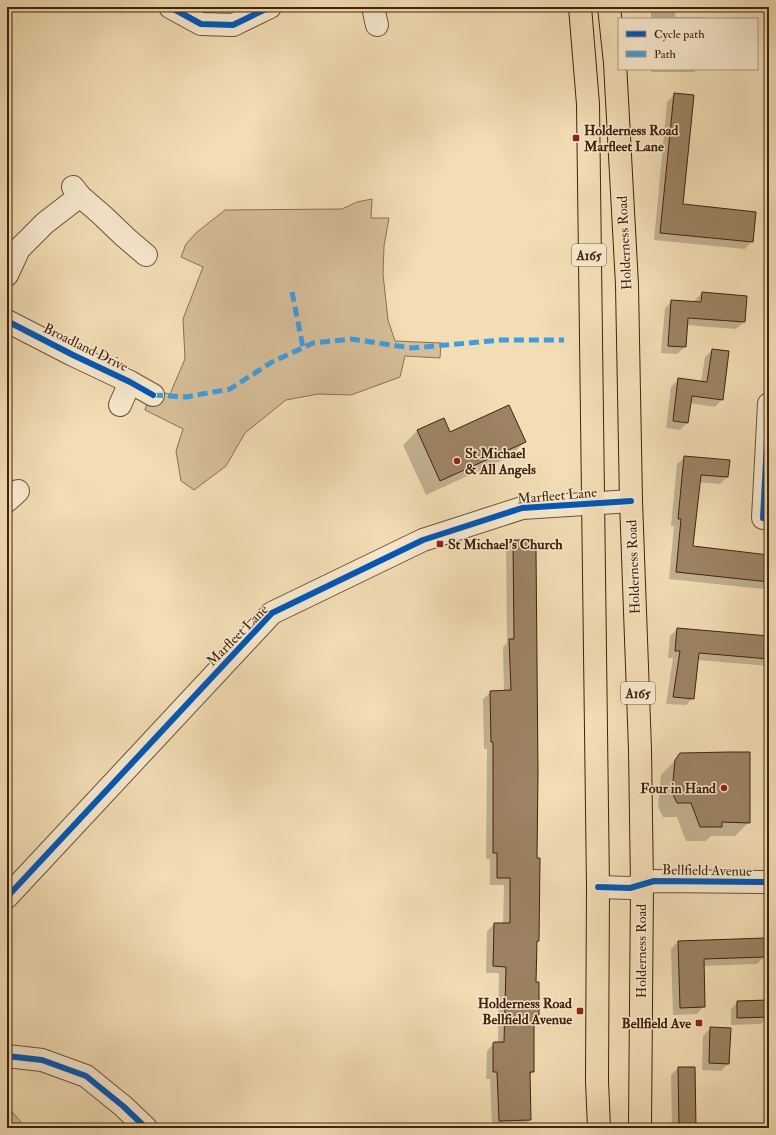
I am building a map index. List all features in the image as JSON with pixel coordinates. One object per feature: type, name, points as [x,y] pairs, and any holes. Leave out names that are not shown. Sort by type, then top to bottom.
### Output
[{"type":"highway","name":"A165","points":[[580,7],[588,90],[594,504],[598,887],[597,1081],[599,1128]]},
{"type":"highway","name":"Holderness Road","points":[[609,7],[615,63],[627,285],[631,501],[640,749],[642,885],[640,1128]]},
{"type":"street","points":[[170,7],[201,24],[233,25],[270,7]]},
{"type":"street","points":[[7,275],[19,249],[76,192],[146,255]]},
{"type":"street","name":"Broadland Drive","points":[[7,321],[73,356],[130,382],[153,395]]},
{"type":"street","name":"Broadland Drive","points":[[120,405],[130,382]]},
{"type":"street","points":[[763,518],[769,404]]},
{"type":"street","name":"Marfleet Lane","points":[[7,897],[272,613],[422,540],[522,508],[631,501]]},
{"type":"street","name":"Bellfield Avenue","points":[[598,887],[630,888],[654,881],[769,882]]},
{"type":"street","points":[[7,1056],[42,1060],[86,1076],[123,1106],[146,1128]]},
{"type":"shaded area","points":[[372,199],[371,218],[389,218],[384,246],[383,274],[388,320],[395,341],[441,343],[440,358],[405,356],[400,377],[351,395],[318,394],[286,400],[245,433],[226,466],[194,490],[181,481],[176,451],[183,429],[145,410],[151,390],[170,394],[185,359],[183,319],[203,267],[181,257],[186,244],[197,232],[225,210],[342,209],[357,202]]},
{"type":"shaded area","points":[[7,1106],[26,1128],[7,1128]]},
{"type":"building","points":[[674,93],[694,95],[683,204],[756,212],[753,242],[660,233]]},
{"type":"building","points":[[702,292],[747,296],[745,322],[688,318],[686,347],[668,346],[671,300],[701,302]]},
{"type":"building","points":[[712,349],[729,351],[723,400],[692,396],[688,423],[673,421],[678,378],[707,382]]},
{"type":"building","name":"St Michael & All Angels","points":[[509,405],[526,442],[440,481],[417,430],[444,418],[450,432]]},
{"type":"building","points":[[684,456],[730,460],[728,477],[701,475],[693,546],[769,555],[769,582],[676,572],[681,519],[678,519]]},
{"type":"building","points":[[513,540],[534,540],[534,549],[536,549],[538,773],[537,858],[540,858],[539,941],[537,941],[536,982],[539,982],[539,1015],[534,1015],[534,1072],[530,1072],[531,1120],[499,1121],[497,1072],[493,1072],[493,1043],[504,1042],[506,967],[493,966],[494,923],[510,923],[510,878],[497,878],[497,853],[493,853],[493,742],[491,742],[490,691],[511,690],[509,639],[514,639]]},
{"type":"building","points":[[677,628],[769,636],[769,659],[699,653],[694,699],[673,697],[680,651],[675,651]]},
{"type":"building","points":[[750,752],[750,823],[722,822],[722,827],[700,827],[691,803],[677,803],[672,792],[675,760],[680,753]]},
{"type":"building","points":[[765,938],[765,957],[704,959],[705,1007],[680,1008],[678,941]]},
{"type":"building","points":[[769,1000],[769,1017],[737,1018],[737,1001]]},
{"type":"building","points":[[710,1027],[731,1028],[729,1064],[709,1063]]},
{"type":"building","points":[[678,1067],[695,1067],[696,1128],[679,1128]]},
{"type":"marked path","points":[[292,292],[303,347]]},
{"type":"marked path","points":[[153,395],[186,397],[230,389],[272,362],[313,343],[351,339],[412,348],[502,340],[564,340]]},
{"type":"cycle path","points":[[170,7],[201,24],[233,25],[270,7]]},
{"type":"cycle path","points":[[7,321],[153,395]]},
{"type":"cycle path","points":[[763,518],[769,404]]},
{"type":"cycle path","points":[[7,897],[272,613],[423,540],[522,508],[631,501]]},
{"type":"cycle path","points":[[598,887],[630,888],[654,881],[769,882]]},
{"type":"cycle path","points":[[7,1056],[42,1060],[86,1076],[123,1106],[146,1128]]},
{"type":"place","name":"Holderness Road Marfleet Lane","points":[[576,138]]},
{"type":"place","name":"St Michael & All Angels","points":[[457,461]]},
{"type":"place","name":"St Michael's Church","points":[[440,544]]},
{"type":"place","name":"Four in Hand","points":[[724,788]]},
{"type":"place","name":"Holderness Road Bellfield Avenue","points":[[580,1011]]},
{"type":"place","name":"Bellfield Ave","points":[[699,1023]]}]
